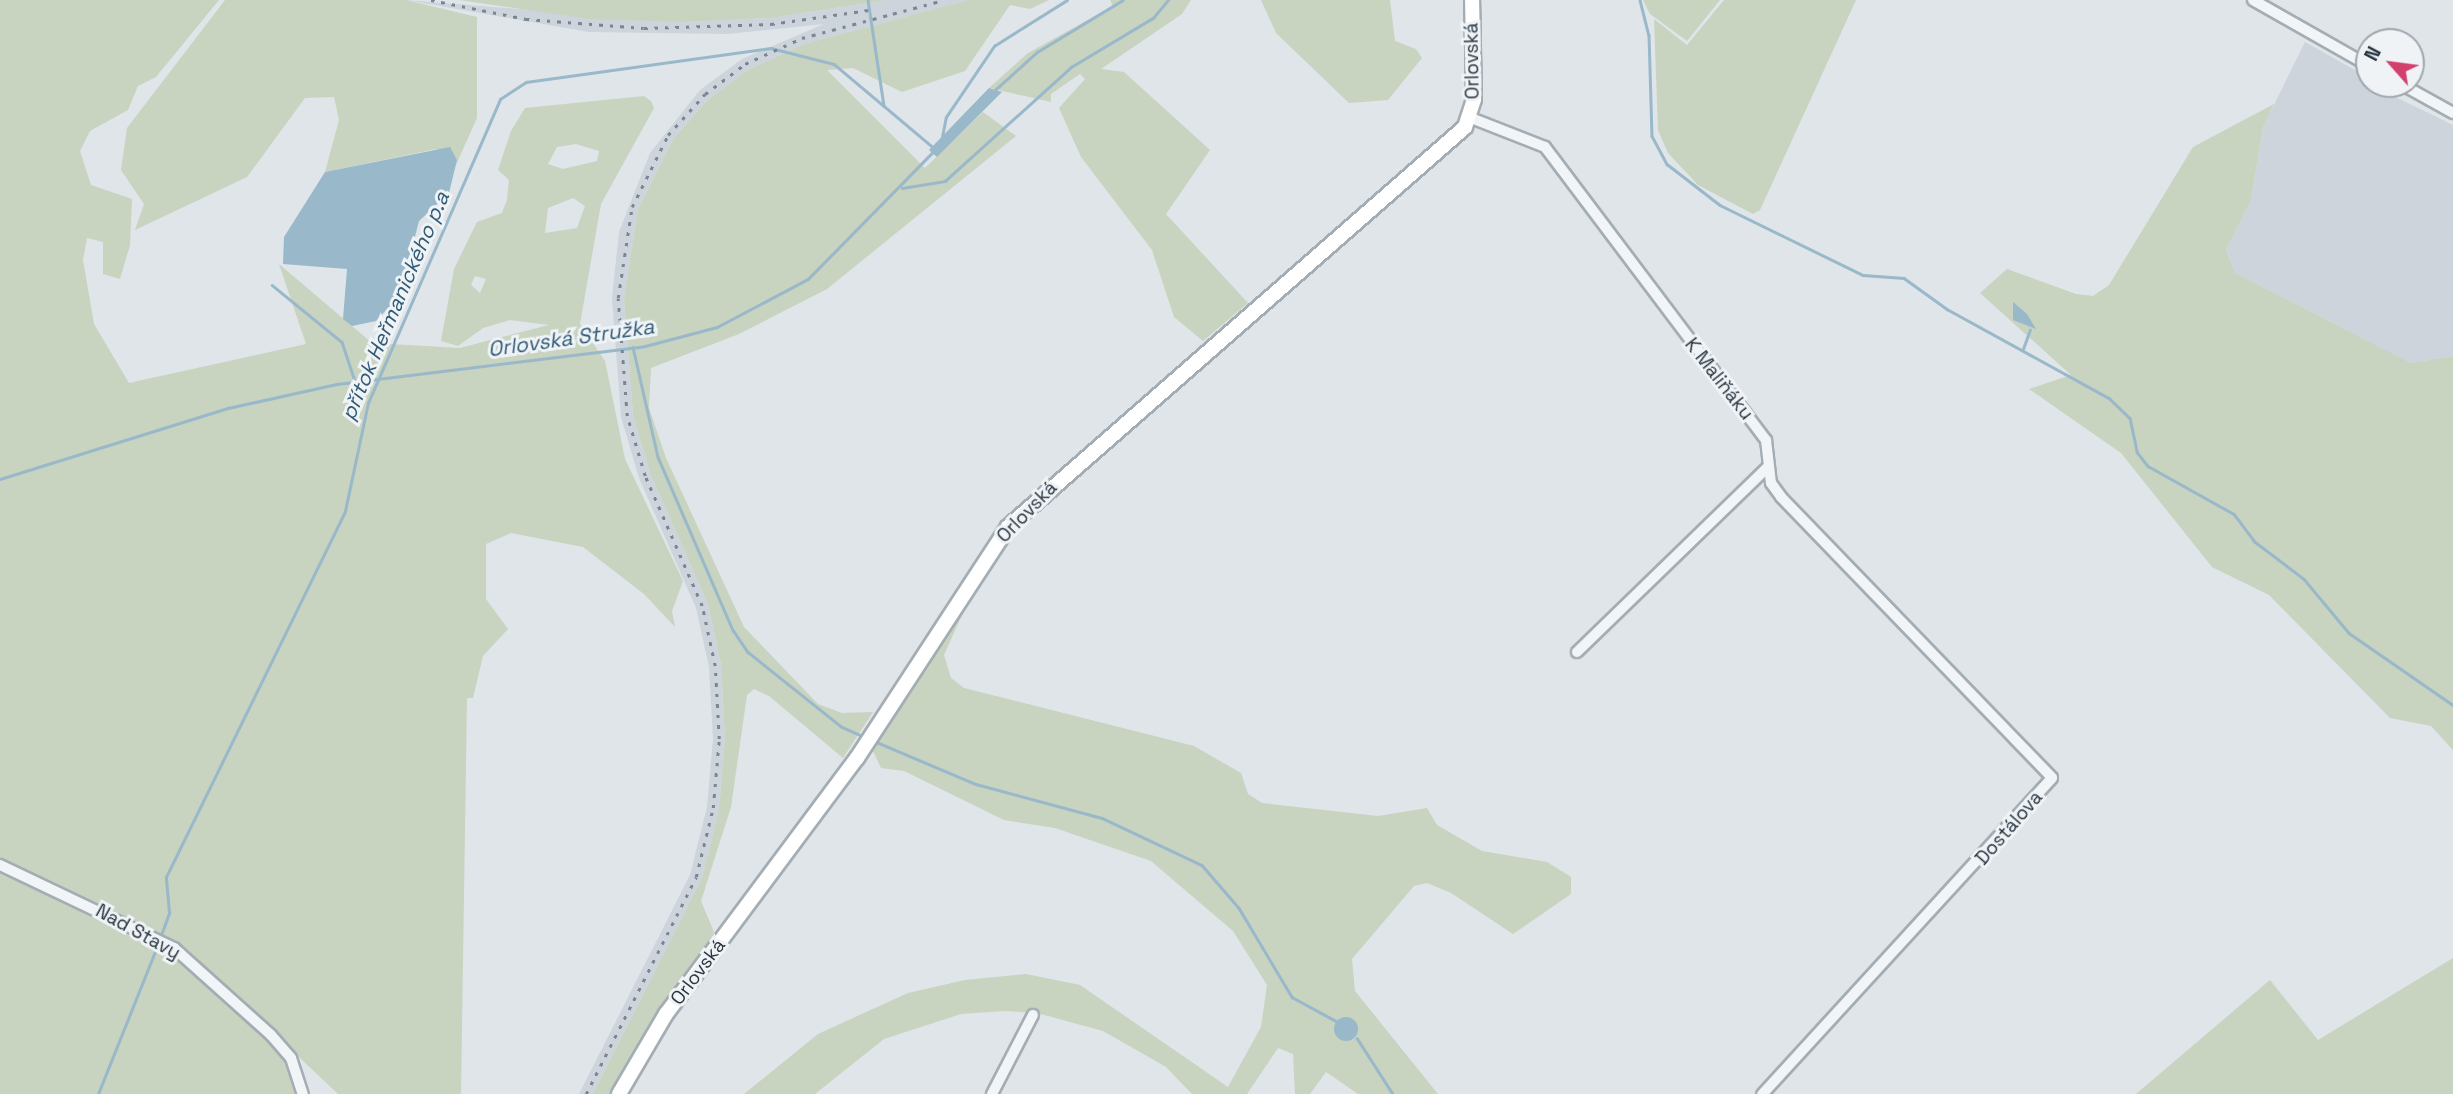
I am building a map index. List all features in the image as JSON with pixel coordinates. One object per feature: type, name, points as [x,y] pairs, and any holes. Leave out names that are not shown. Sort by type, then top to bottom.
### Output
[{"type":"main road","name":"Orlovská","points":[[619,1094],[666,1014],[870,739],[969,582],[1036,499],[1471,118],[1472,0]]},
{"type":"street","points":[[2253,0],[2355,58]]},
{"type":"street","points":[[2425,97],[2453,113]]},
{"type":"street","name":"K Maliňáku","points":[[1471,118],[1545,147],[1766,440],[1768,467]]},
{"type":"street","points":[[1577,652],[1768,467]]},
{"type":"street","name":"Dostálova","points":[[1762,1094],[2052,778],[1781,497],[1768,467]]},
{"type":"street","name":"Nad Stavy","points":[[0,865],[174,948],[271,1035],[291,1058],[303,1094]]},
{"type":"street","points":[[992,1094],[1033,1015]]},
{"type":"shaded area","points":[[406,0],[686,22],[771,18],[886,0],[968,0],[804,44],[748,70],[709,99],[673,139],[638,209],[624,298],[633,415],[650,473],[708,604],[721,666],[725,739],[719,809],[702,878],[593,1094],[579,1094],[690,875],[707,807],[713,739],[709,667],[696,608],[639,478],[621,417],[612,298],[619,232],[650,153],[700,90],[742,59],[824,24],[727,34],[589,32]]},
{"type":"shaded area","points":[[2305,42],[2355,70],[2355,98],[2398,98],[2453,125],[2453,356],[2411,363],[2235,273],[2226,250],[2251,200],[2263,127]]},
{"type":"green space","points":[[0,0],[219,0],[156,77],[138,86],[128,110],[90,131],[80,151],[91,185],[132,199],[130,245],[120,279],[103,274],[103,242],[87,238],[83,260],[94,324],[129,383],[306,344],[279,264],[372,343],[460,348],[549,325],[510,320],[483,328],[458,346],[441,341],[454,269],[477,222],[502,213],[507,200],[509,180],[498,170],[511,131],[525,108],[644,96],[651,101],[654,108],[601,204],[580,324],[605,361],[625,459],[683,581],[672,611],[675,627],[644,594],[583,547],[511,533],[486,544],[486,599],[508,629],[483,656],[473,698],[467,698],[461,1094],[338,1094],[225,987],[164,941],[66,900],[164,955],[175,952],[290,1059],[298,1094],[0,1094]],"holes":[[[576,144],[599,151],[597,161],[563,169],[548,164],[557,147]],[[573,198],[585,206],[577,228],[545,233],[548,208]],[[475,276],[486,279],[480,293],[471,285]]]},
{"type":"green space","points":[[225,0],[406,0],[477,17],[477,118],[450,178],[457,160],[436,149],[325,172],[339,120],[334,97],[305,98],[247,177],[135,230],[144,204],[121,170],[127,128]]},
{"type":"green space","points":[[459,0],[886,0],[771,18],[686,22],[590,19]]},
{"type":"green space","points":[[968,0],[1049,0],[1030,9],[1010,5],[965,71],[902,92],[853,68],[827,70],[925,168],[983,112],[1016,136],[827,289],[739,334],[651,368],[649,408],[666,458],[744,627],[818,704],[842,713],[873,712],[843,758],[769,696],[754,689],[747,695],[731,807],[701,901],[714,932],[610,1094],[593,1094],[702,878],[719,809],[725,739],[721,665],[708,604],[650,473],[633,415],[624,298],[638,209],[673,139],[709,99],[748,70],[804,44]]},
{"type":"green space","points":[[1110,0],[1191,0],[1182,14],[1101,69],[1124,72],[1210,150],[1166,214],[1248,303],[1203,341],[1174,317],[1152,250],[1081,157],[1059,108],[1085,79],[1080,74],[1051,94],[1051,102],[989,88],[1028,53],[1113,6]]},
{"type":"green space","points":[[1261,0],[1390,0],[1395,41],[1416,49],[1422,58],[1388,100],[1349,103],[1276,33]]},
{"type":"green space","points":[[1643,0],[1720,0],[1687,41],[1650,14]]},
{"type":"green space","points":[[1724,0],[1856,0],[1760,210],[1753,214],[1698,185],[1668,153],[1658,130],[1654,19],[1687,45]]},
{"type":"green space","points":[[2274,104],[2263,127],[2251,200],[2226,250],[2235,273],[2411,363],[2453,356],[2453,750],[2431,726],[2390,718],[2269,595],[2212,567],[2121,453],[2029,389],[2071,375],[1980,293],[2007,269],[2076,294],[2093,296],[2109,285],[2193,147]]},
{"type":"green space","points":[[975,586],[944,655],[951,678],[964,688],[1194,746],[1241,773],[1248,794],[1262,803],[1378,816],[1427,808],[1437,825],[1482,851],[1547,862],[1571,877],[1571,894],[1513,934],[1451,893],[1427,883],[1414,886],[1352,959],[1355,991],[1438,1094],[1358,1094],[1326,1072],[1310,1094],[1295,1094],[1293,1054],[1278,1048],[1247,1094],[1192,1094],[1166,1067],[1103,1031],[1037,1013],[1004,1011],[961,1014],[884,1039],[815,1094],[744,1094],[818,1034],[908,993],[965,980],[1026,974],[1080,985],[1228,1087],[1261,1027],[1267,985],[1233,931],[1151,861],[1055,828],[1004,820],[904,771],[881,768],[873,751]]},
{"type":"green space","points":[[2453,958],[2453,1094],[2136,1094],[2270,980],[2318,1040]]},
{"type":"water","points":[[989,88],[1002,92],[937,157],[929,150]]},
{"type":"water","points":[[450,147],[457,160],[449,193],[419,221],[400,295],[376,321],[352,326],[343,319],[347,269],[283,264],[284,237],[325,172]]},
{"type":"water","points":[[2013,302],[2027,314],[2036,329],[2013,320]]},
{"type":"water","points":[[1346,1017],[1355,1020],[1358,1029],[1355,1038],[1346,1041],[1337,1038],[1334,1029],[1337,1020]]},
{"type":"waterway","points":[[868,0],[884,106],[934,148]]},
{"type":"waterway","points":[[942,137],[946,117],[994,46],[1067,0]]},
{"type":"waterway","name":"Orlovská Stružka","points":[[995,90],[1037,52],[1123,0]]},
{"type":"waterway","points":[[902,188],[945,181],[1071,67],[1153,18],[1168,0]]},
{"type":"waterway","points":[[1640,0],[1649,35],[1652,136],[1667,164],[1720,205],[1863,275],[1904,278],[1947,309],[2109,398],[2130,418],[2137,452],[2148,466],[2234,514],[2254,541],[2304,579],[2349,633],[2453,705]]},
{"type":"waterway","name":"přítok Heřmanického p.a","points":[[160,938],[169,913],[166,877],[345,511],[368,403],[500,99],[526,82],[771,48],[834,64],[884,106]]},
{"type":"waterway","name":"Orlovská Stružka","points":[[0,479],[228,408],[337,384],[645,346],[717,327],[808,279],[933,152]]},
{"type":"waterway","points":[[272,285],[342,342],[355,381]]},
{"type":"waterway","points":[[2023,349],[2030,330]]},
{"type":"waterway","points":[[633,347],[658,457],[733,630],[748,652],[842,727],[864,737]]},
{"type":"waterway","points":[[874,741],[976,784],[1102,818],[1202,865],[1239,908],[1292,997],[1336,1021]]},
{"type":"waterway","name":"přítok Heřmanického p.a","points":[[98,1094],[158,944]]},
{"type":"waterway","points":[[1357,1038],[1393,1094]]},
{"type":"railway","points":[[431,0],[526,19],[644,28],[771,24],[869,10]]},
{"type":"railway","points":[[586,1094],[696,877],[713,808],[719,739],[715,666],[702,606],[645,476],[627,416],[618,298],[632,207],[668,135],[705,94],[745,64],[802,38],[944,0]]}]
